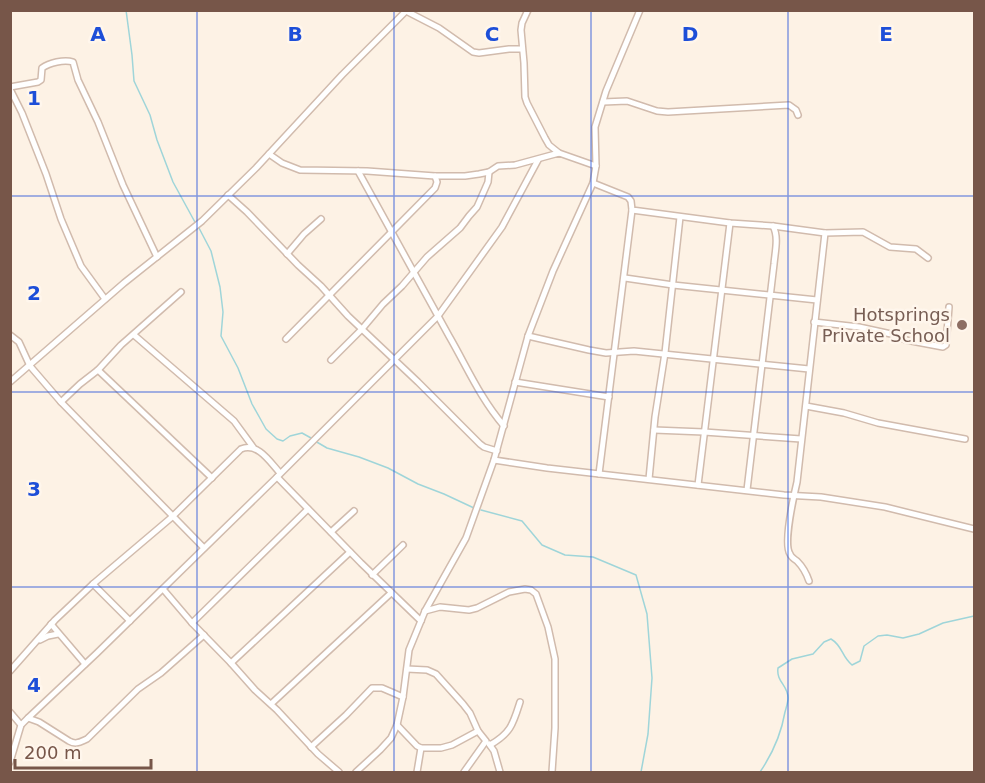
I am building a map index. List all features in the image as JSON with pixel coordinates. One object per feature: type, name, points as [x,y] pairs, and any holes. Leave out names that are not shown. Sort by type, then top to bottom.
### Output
[{"type":"street","points":[[528,10],[521,30],[526,103],[547,141],[559,153],[596,166]]},
{"type":"street","points":[[356,772],[391,738],[397,725],[409,650],[425,611],[466,538],[497,451],[528,336],[553,271],[593,183],[596,166],[596,127],[603,102],[640,10]]},
{"type":"street","points":[[10,382],[105,299],[202,221],[269,154],[342,75],[407,11],[439,28],[473,52],[522,49]]},
{"type":"street","points":[[105,299],[81,266],[22,113],[10,88],[38,82],[41,80],[42,68],[49,65],[69,60],[73,62],[78,80],[98,122],[123,185],[157,256]]},
{"type":"street","points":[[603,102],[627,101],[657,111],[668,112],[789,105],[796,110],[798,115]]},
{"type":"street","points":[[269,154],[282,163],[300,170],[465,176],[489,172],[498,166],[515,165],[559,153]]},
{"type":"street","points":[[10,762],[21,725],[279,475],[438,316],[502,228],[538,160]]},
{"type":"street","points":[[358,171],[477,390],[504,426]]},
{"type":"street","points":[[331,360],[414,273],[427,256],[460,228],[477,207],[488,182],[489,172]]},
{"type":"street","points":[[286,339],[435,188],[437,182],[435,176]]},
{"type":"street","points":[[593,183],[628,197],[632,210],[599,474]]},
{"type":"street","points":[[228,195],[480,444],[497,451]]},
{"type":"street","points":[[632,210],[825,233],[863,232],[890,247],[916,249],[928,258]]},
{"type":"street","points":[[649,479],[680,217]]},
{"type":"street","points":[[287,254],[321,219]]},
{"type":"street","points":[[698,485],[730,223]]},
{"type":"street","points":[[747,490],[776,237],[773,226]]},
{"type":"street","points":[[810,581],[805,570],[789,554],[788,535],[797,482],[825,233]]},
{"type":"street","points":[[625,278],[817,300]]},
{"type":"street","points":[[61,402],[98,370],[121,345],[182,292]]},
{"type":"street","points":[[814,322],[859,327],[906,340],[943,346],[946,345],[949,307]]},
{"type":"street","points":[[10,335],[19,342],[30,366],[61,402],[204,548]]},
{"type":"street","points":[[134,335],[234,421],[253,447],[308,508],[420,621]]},
{"type":"street","points":[[528,336],[606,353],[634,351],[665,353],[809,369]]},
{"type":"street","points":[[98,370],[212,478]]},
{"type":"street","points":[[515,382],[609,397]]},
{"type":"street","points":[[806,406],[844,413],[878,423],[965,439]]},
{"type":"street","points":[[654,430],[801,439]]},
{"type":"street","points":[[10,671],[51,624],[93,584],[172,517],[241,449],[253,447]]},
{"type":"street","points":[[494,460],[793,496],[821,497],[885,507],[975,529]]},
{"type":"street","points":[[192,623],[308,508]]},
{"type":"street","points":[[331,532],[354,511]]},
{"type":"street","points":[[372,575],[403,545]]},
{"type":"street","points":[[231,663],[350,552]]},
{"type":"street","points":[[93,584],[129,621]]},
{"type":"street","points":[[163,588],[192,623],[255,690],[339,772]]},
{"type":"street","points":[[425,611],[440,607],[469,610],[487,604],[509,592],[525,589],[536,594],[548,627],[555,658],[555,728],[552,772]]},
{"type":"street","points":[[271,704],[391,593]]},
{"type":"street","points":[[51,624],[85,664]]},
{"type":"street","points":[[33,644],[45,637],[58,634]]},
{"type":"street","points":[[28,718],[39,722],[69,741],[79,743],[87,739],[138,689],[161,673],[204,635]]},
{"type":"street","points":[[407,669],[428,670],[436,674],[461,700],[478,731],[494,751],[500,772]]},
{"type":"street","points":[[311,747],[372,688],[382,687],[403,697]]},
{"type":"street","points":[[464,772],[488,743],[503,738],[508,732],[514,722],[520,702]]},
{"type":"street","points":[[10,712],[21,725]]},
{"type":"street","points":[[397,725],[421,748],[441,748],[452,745],[478,731]]},
{"type":"street","points":[[417,772],[421,748]]},
{"type":"waterway","points":[[126,10],[134,81],[150,115],[173,182],[196,224]]},
{"type":"waterway","points":[[199,228],[211,251],[220,287],[223,312],[221,336],[238,368],[252,404],[266,429],[277,439],[283,441],[290,436],[302,433],[311,438]]},
{"type":"waterway","points":[[315,441],[327,448],[388,468],[418,484],[474,508]]},
{"type":"waterway","points":[[481,510],[522,521],[542,545],[565,555],[593,557],[636,575],[647,614],[652,678],[648,734],[641,772]]},
{"type":"waterway","points":[[760,772],[776,744],[788,702],[778,668],[792,659],[813,654],[824,642],[831,639],[852,665],[860,661],[864,646],[878,636],[903,638],[919,634],[943,623],[974,616]]},
{"type":"place","name":"Hotsprings Private School","points":[[962,325]]}]
